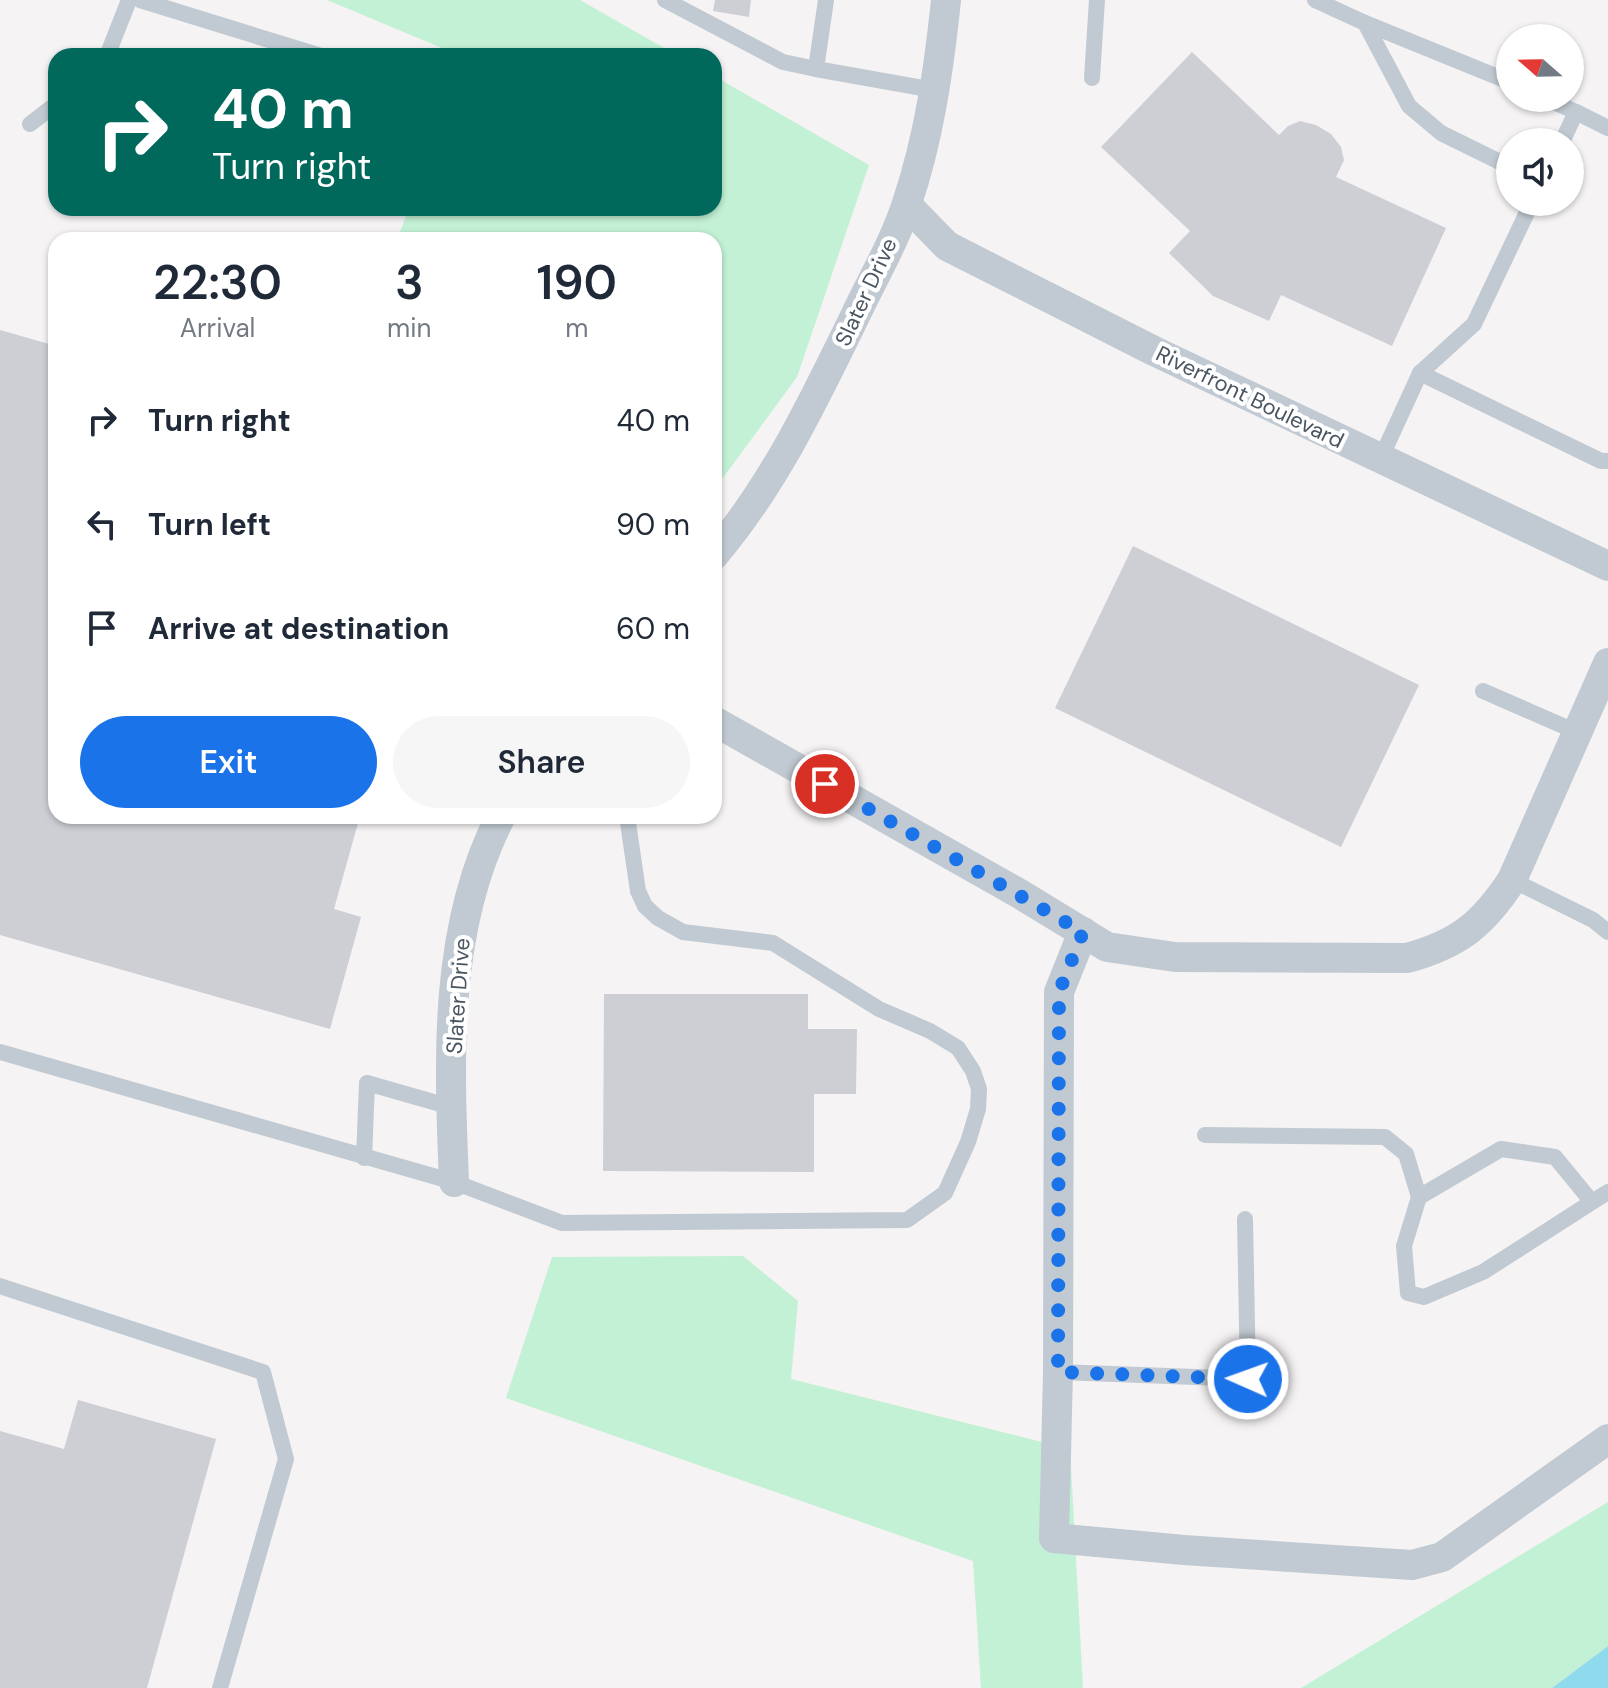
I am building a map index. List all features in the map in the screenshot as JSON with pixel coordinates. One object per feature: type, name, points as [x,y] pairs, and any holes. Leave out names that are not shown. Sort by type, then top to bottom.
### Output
[{"type":"street","name":"Slater Drive","points":[[722,546],[745,519],[789,447],[846,336],[907,205],[924,143],[946,0]]},
{"type":"street","name":"Riverfront Boulevard","points":[[907,205],[947,246],[1154,351],[1608,566]]},
{"type":"street","points":[[722,726],[1107,947],[1175,957],[1407,958],[1430,952],[1473,928],[1492,911],[1512,880],[1608,663]]},
{"type":"street","name":"Slater Drive","points":[[454,1182],[451,1107],[457,959],[474,883],[497,824]]},
{"type":"street","points":[[1083,932],[1059,992],[1058,1372],[1054,1538],[1412,1565],[1442,1557],[1608,1439]]},
{"type":"lane","points":[[110,48],[129,0]]},
{"type":"lane","points":[[140,0],[295,48]]},
{"type":"lane","points":[[665,0],[783,62],[934,90]]},
{"type":"lane","points":[[816,69],[826,0]]},
{"type":"lane","points":[[1092,78],[1097,0]]},
{"type":"lane","points":[[1315,0],[1496,76]]},
{"type":"lane","points":[[1365,23],[1409,106],[1441,133],[1496,160]]},
{"type":"lane","points":[[30,124],[48,110]]},
{"type":"lane","points":[[1569,128],[1576,112],[1608,128]]},
{"type":"lane","points":[[1380,460],[1420,373],[1474,324],[1525,216]]},
{"type":"lane","points":[[1420,373],[1601,461],[1608,461]]},
{"type":"lane","points":[[1483,691],[1577,732]]},
{"type":"lane","points":[[0,1052],[454,1182],[562,1223],[907,1220],[945,1193],[968,1142],[978,1109],[979,1089],[973,1071],[958,1048],[930,1031],[879,1009],[773,943],[683,932],[658,918],[645,906],[638,891],[628,824]]},
{"type":"lane","points":[[1512,880],[1593,920],[1608,932]]},
{"type":"lane","points":[[364,1158],[367,1083],[451,1107]]},
{"type":"lane","points":[[1205,1135],[1385,1137],[1406,1154],[1419,1197],[1404,1246],[1408,1293],[1424,1297],[1483,1272],[1608,1192]]},
{"type":"lane","points":[[1419,1197],[1501,1149],[1555,1157],[1592,1202]]},
{"type":"lane","points":[[1245,1219],[1248,1379]]},
{"type":"lane","points":[[0,1286],[263,1372],[286,1459],[220,1688]]},
{"type":"lane","points":[[1058,1372],[1281,1380]]},
{"type":"green space","points":[[327,0],[580,0],[664,48],[442,48]]},
{"type":"green space","points":[[722,81],[869,165],[797,377],[722,479],[722,232],[400,232],[406,216],[722,216]]},
{"type":"green space","points":[[743,1256],[798,1301],[791,1379],[1070,1449],[1083,1688],[981,1688],[973,1561],[506,1398],[552,1257]]},
{"type":"green space","points":[[1608,1502],[1608,1646],[1552,1688],[1301,1688]]},
{"type":"water","points":[[1608,1646],[1608,1688],[1552,1688]]},
{"type":"building","points":[[715,0],[751,0],[749,17],[713,11]]},
{"type":"building","points":[[1192,52],[1279,135],[1288,126],[1300,121],[1316,125],[1331,134],[1341,147],[1344,160],[1336,177],[1446,228],[1392,346],[1281,295],[1269,321],[1213,296],[1169,253],[1190,231],[1101,147]]},
{"type":"building","points":[[0,330],[48,344],[48,824],[358,824],[334,909],[361,917],[330,1029],[0,935]]},
{"type":"building","points":[[1133,546],[1419,685],[1341,847],[1055,708]]},
{"type":"building","points":[[604,994],[808,994],[808,1029],[857,1029],[856,1094],[814,1094],[814,1172],[603,1171]]},
{"type":"building","points":[[78,1400],[216,1439],[147,1688],[0,1688],[0,1431],[64,1449]]},
{"type":"route","points":[[825,784],[1083,932],[1059,992],[1058,1372],[1248,1379]]}]
